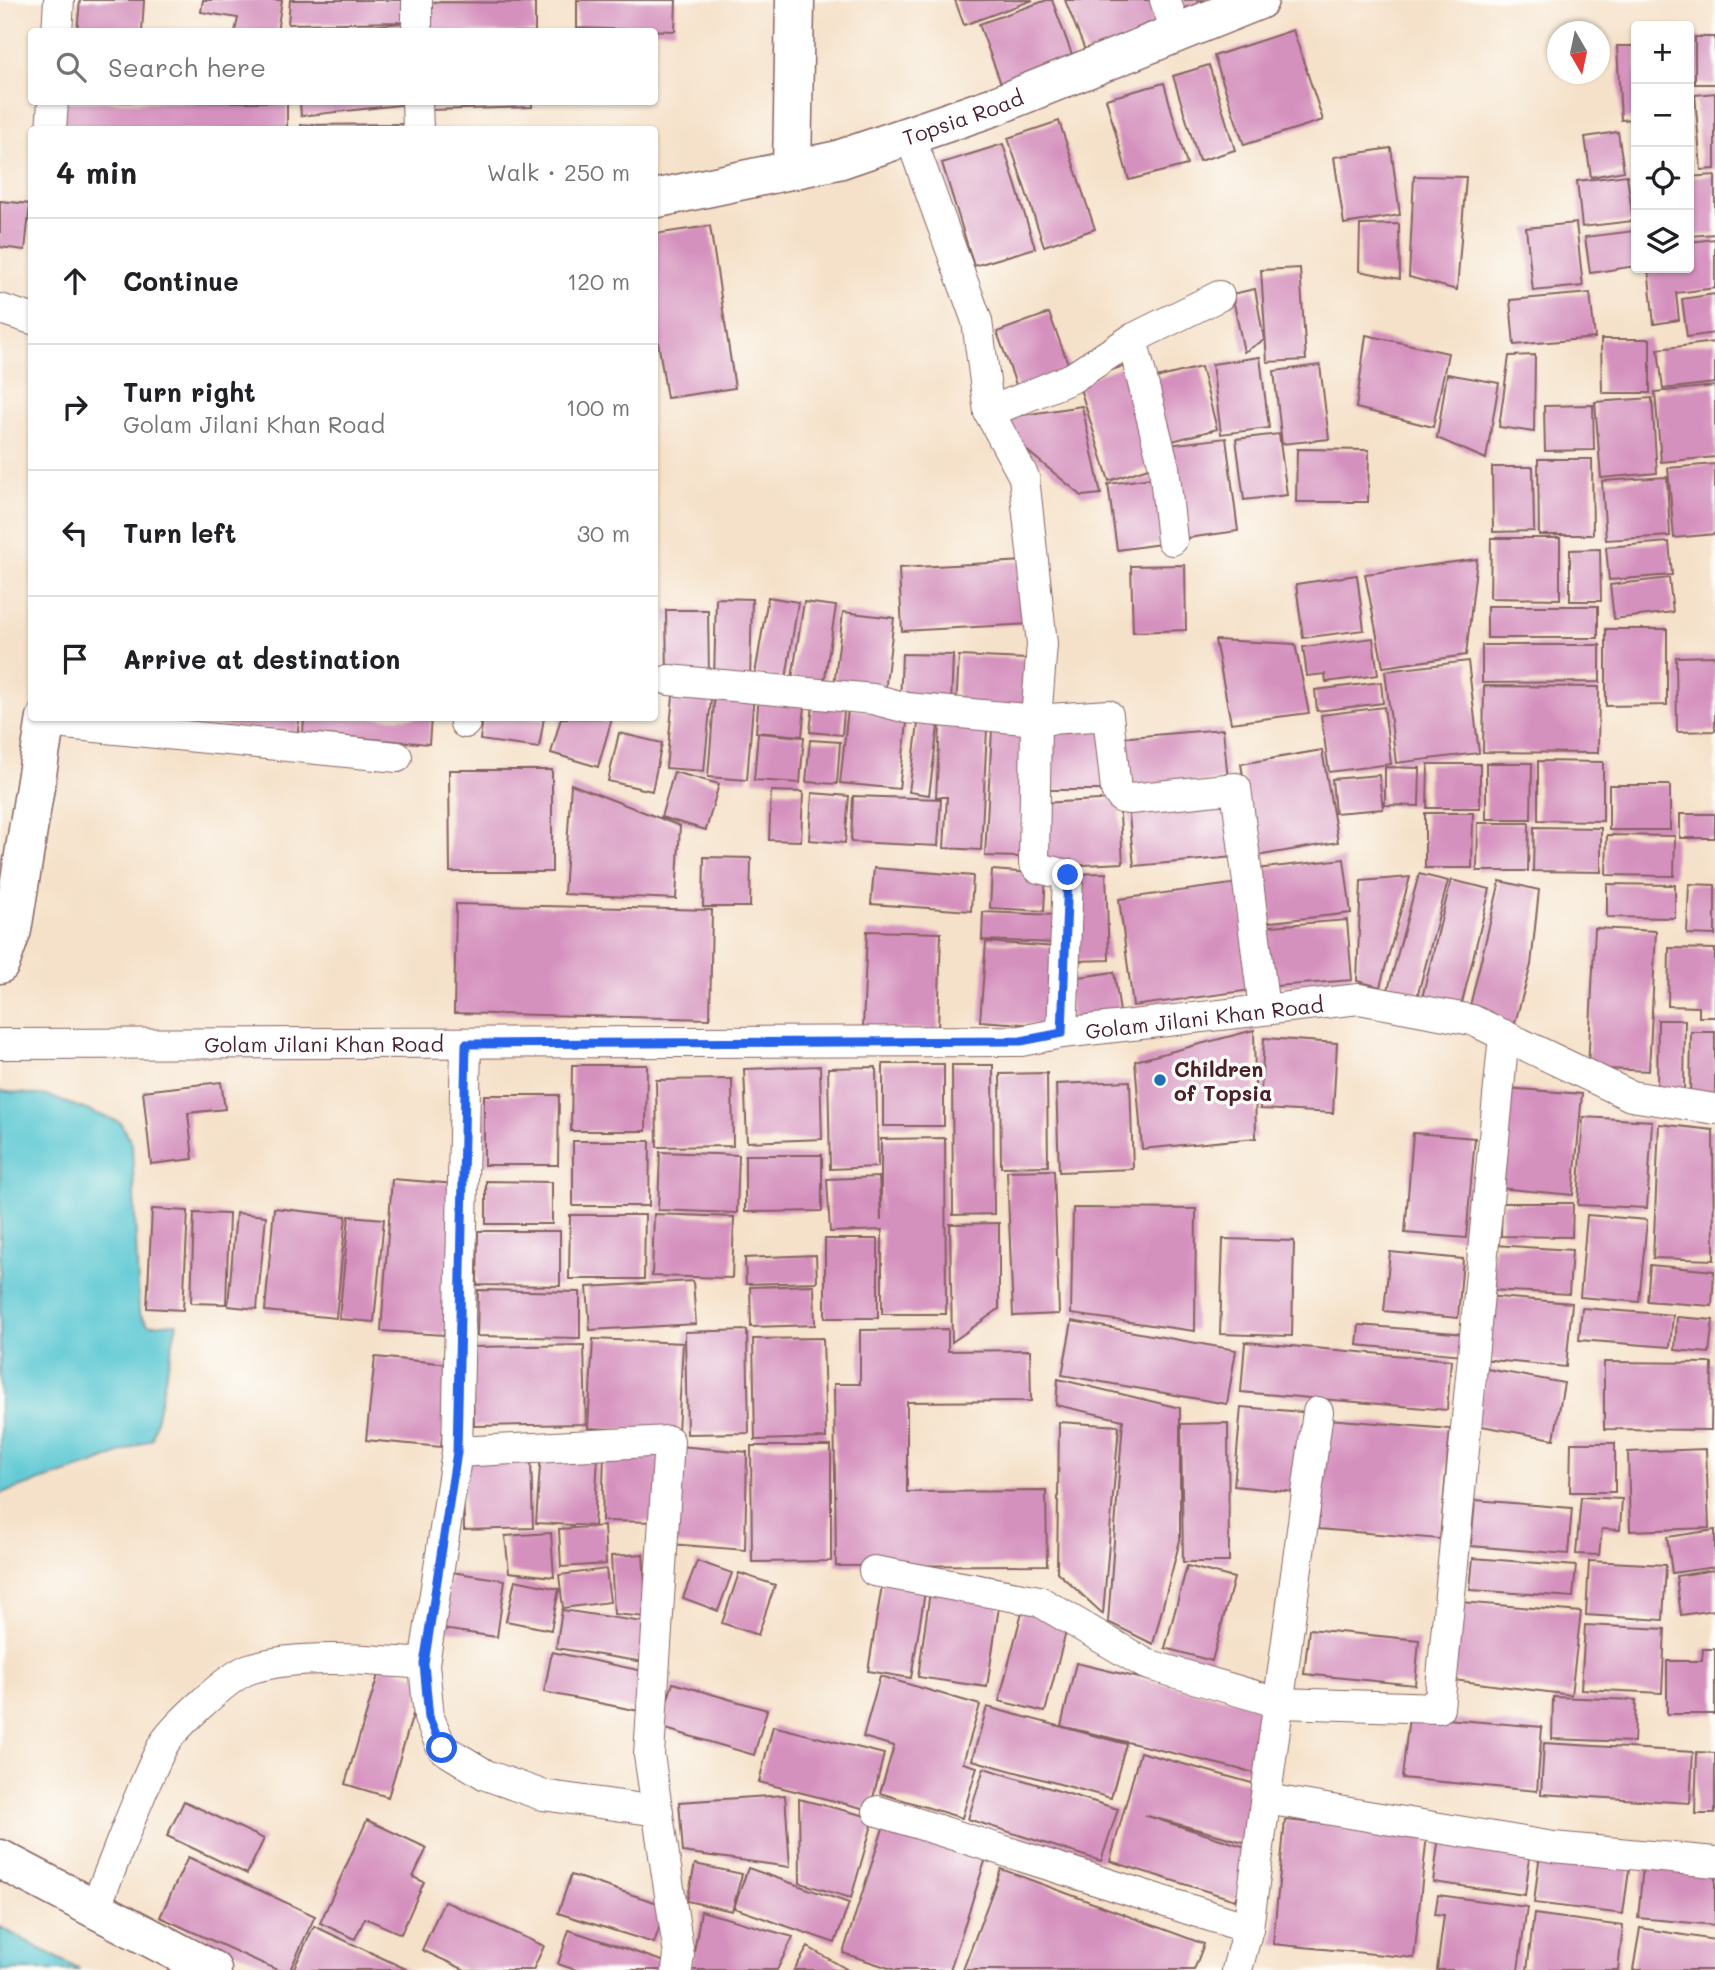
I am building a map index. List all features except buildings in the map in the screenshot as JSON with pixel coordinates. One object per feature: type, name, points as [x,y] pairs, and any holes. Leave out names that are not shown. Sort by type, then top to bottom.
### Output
[{"type":"street","points":[[57,28],[59,0]]},
{"type":"street","points":[[417,0],[417,28]]},
{"type":"street","points":[[792,170],[796,0]]},
{"type":"street","name":"Topsia Road","points":[[658,198],[838,160],[995,106],[1171,17],[1259,0]]},
{"type":"street","points":[[51,126],[53,105]]},
{"type":"street","points":[[417,105],[418,126]]},
{"type":"street","points":[[910,136],[976,321],[989,412],[1024,477],[1042,644],[1036,720],[1034,863],[1038,869],[1068,875],[1062,1033]]},
{"type":"street","points":[[989,412],[1072,378],[1132,339],[1219,296]]},
{"type":"street","points":[[0,309],[28,317]]},
{"type":"street","points":[[1132,339],[1164,467],[1172,540]]},
{"type":"street","points":[[669,680],[873,699],[908,709],[1036,720],[1108,715],[1116,790],[1122,798],[1236,788],[1264,1009]]},
{"type":"street","points":[[0,964],[12,930],[46,721]]},
{"type":"street","points":[[55,721],[397,757]]},
{"type":"street","name":"Golam Jilani Khan Road","points":[[0,1044],[1021,1041],[1062,1033],[1359,999],[1472,1020],[1631,1096],[1715,1109]]},
{"type":"street","points":[[874,1571],[1039,1601],[1146,1664],[1280,1703],[1439,1708],[1504,1035]]},
{"type":"street","points":[[466,1044],[457,1452],[424,1664],[429,1718],[442,1748],[486,1775],[542,1795],[658,1811]]},
{"type":"street","points":[[1237,1970],[1248,1928],[1318,1412]]},
{"type":"street","points":[[457,1452],[669,1441],[649,1755],[679,1955],[677,1970]]},
{"type":"street","points":[[94,1910],[163,1744],[210,1696],[247,1670],[302,1661],[360,1659],[424,1664]]},
{"type":"street","points":[[1266,1799],[1553,1847],[1715,1862]]},
{"type":"street","points":[[878,1811],[1248,1928]]},
{"type":"street","points":[[0,1859],[212,1970]]},
{"type":"water","points":[[0,1091],[48,1096],[120,1122],[132,1144],[139,1314],[149,1325],[177,1323],[152,1439],[96,1463],[0,1494]]},
{"type":"water","points":[[0,1927],[80,1970],[0,1970]]},
{"type":"place","name":"Children of Topsia","points":[[1160,1080]]},
{"type":"route","points":[[442,1748],[429,1718],[424,1664],[457,1452],[466,1044],[1021,1041],[1062,1033],[1068,875]]}]
